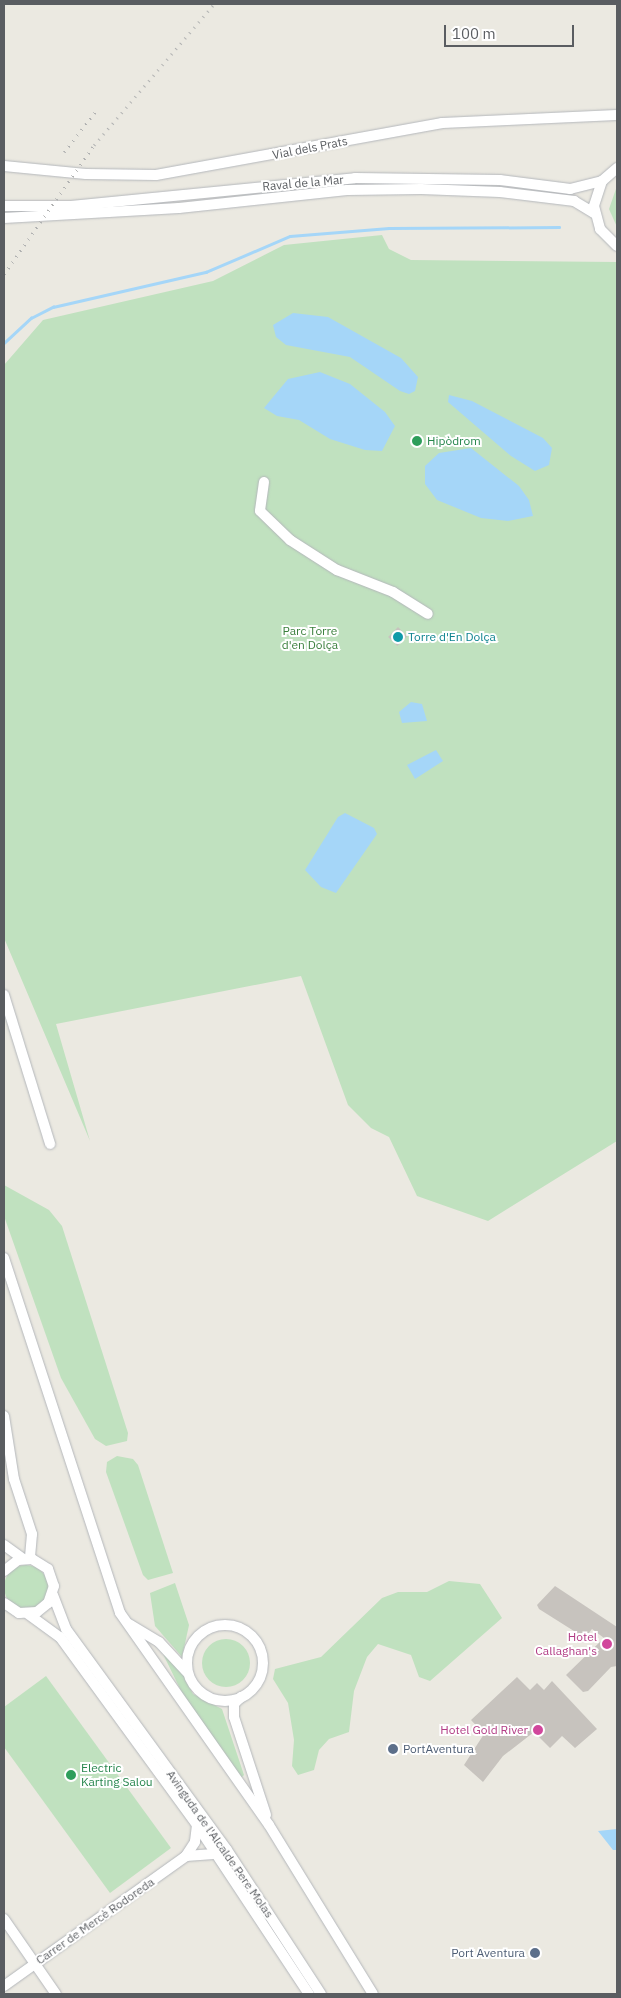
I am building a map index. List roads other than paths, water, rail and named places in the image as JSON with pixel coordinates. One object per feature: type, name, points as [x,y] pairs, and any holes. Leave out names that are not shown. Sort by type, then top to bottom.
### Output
[{"type":"street","name":"Vial dels Prats","points":[[4,166],[86,174],[156,175],[442,123],[617,115]]},
{"type":"street","name":"Raval de la Mar","points":[[4,206],[72,206],[355,178],[500,180],[570,189],[602,181],[617,168]]},
{"type":"street","points":[[602,181],[594,213],[600,229],[617,246]]},
{"type":"street","name":"Raval de la Mar","points":[[4,218],[179,208],[273,195],[402,189],[500,192],[574,202],[594,213]]},
{"type":"street","points":[[264,482],[260,511],[290,540],[337,570],[393,592],[428,614]]},
{"type":"street","points":[[4,995],[50,1144]]},
{"type":"street","points":[[4,1258],[126,1622],[269,1825],[373,1994]]},
{"type":"street","points":[[4,1416],[14,1479],[32,1534],[26,1559],[4,1571]]},
{"type":"street","points":[[4,1545],[26,1559]]},
{"type":"street","name":"Avinguda de l'Alcalde Pere Molas","points":[[26,1559],[50,1572],[53,1595],[66,1629],[227,1850],[321,1994]]},
{"type":"street","points":[[4,1615],[15,1612],[28,1614],[42,1610],[53,1595]]},
{"type":"street","points":[[4,1603],[15,1612]]},
{"type":"street","name":"Avinguda de l'Alcalde Pere Molas","points":[[28,1614],[60,1637],[197,1825],[309,1994]]},
{"type":"street","points":[[126,1622],[159,1642],[183,1665],[191,1680],[207,1697],[224,1701],[241,1697]]},
{"type":"street","points":[[191,1680],[187,1659],[196,1639],[214,1627],[234,1627],[252,1637],[263,1661],[258,1681],[234,1704],[234,1717],[269,1825]]},
{"type":"street","points":[[186,1856],[195,1842],[197,1825]]},
{"type":"street","points":[[186,1856],[217,1854]]},
{"type":"street","name":"Carrer de Mercè Rodoreda","points":[[4,1986],[186,1856]]},
{"type":"street","points":[[4,1919],[56,1994]]},
{"type":"water","points":[[293,313],[328,317],[401,358],[418,377],[415,391],[409,394],[400,391],[350,357],[286,345],[276,337],[273,325]]},
{"type":"water","points":[[320,372],[350,384],[385,412],[395,426],[382,451],[365,450],[330,439],[299,420],[277,416],[264,408],[288,379]]},
{"type":"water","points":[[449,395],[472,401],[543,438],[552,448],[549,465],[535,471],[511,456],[448,402]]},
{"type":"water","points":[[471,448],[519,486],[529,500],[533,516],[508,521],[481,518],[437,500],[425,484],[425,466],[439,453]]},
{"type":"water","points":[[411,702],[422,704],[427,721],[402,723],[399,712]]},
{"type":"water","points":[[436,750],[443,761],[415,779],[407,765]]},
{"type":"water","points":[[345,813],[374,828],[377,834],[336,893],[321,887],[305,870],[338,817]]},
{"type":"water","points":[[617,1829],[617,1850],[613,1850],[598,1831]]},
{"type":"waterway","points":[[4,343],[31,318],[53,307],[206,272],[290,236],[389,228],[559,227]]},
{"type":"railway","points":[[4,274],[94,145],[214,4]]},
{"type":"railway","points":[[64,152],[95,112]]},
{"type":"place","name":"Hipòdrom","points":[[417,441]]},
{"type":"place","name":"Torre d'En Dolça","points":[[398,637]]},
{"type":"place","name":"Hotel Callaghan's","points":[[607,1644]]},
{"type":"place","name":"Hotel Gold River","points":[[538,1730]]},
{"type":"place","name":"PortAventura","points":[[393,1749]]},
{"type":"place","name":"Electric Karting Salou","points":[[71,1775]]},
{"type":"place","name":"Port Aventura","points":[[535,1953]]},
{"type":"park label","name":"Parc Torre d'en Dolça","points":[[310,638]]}]
